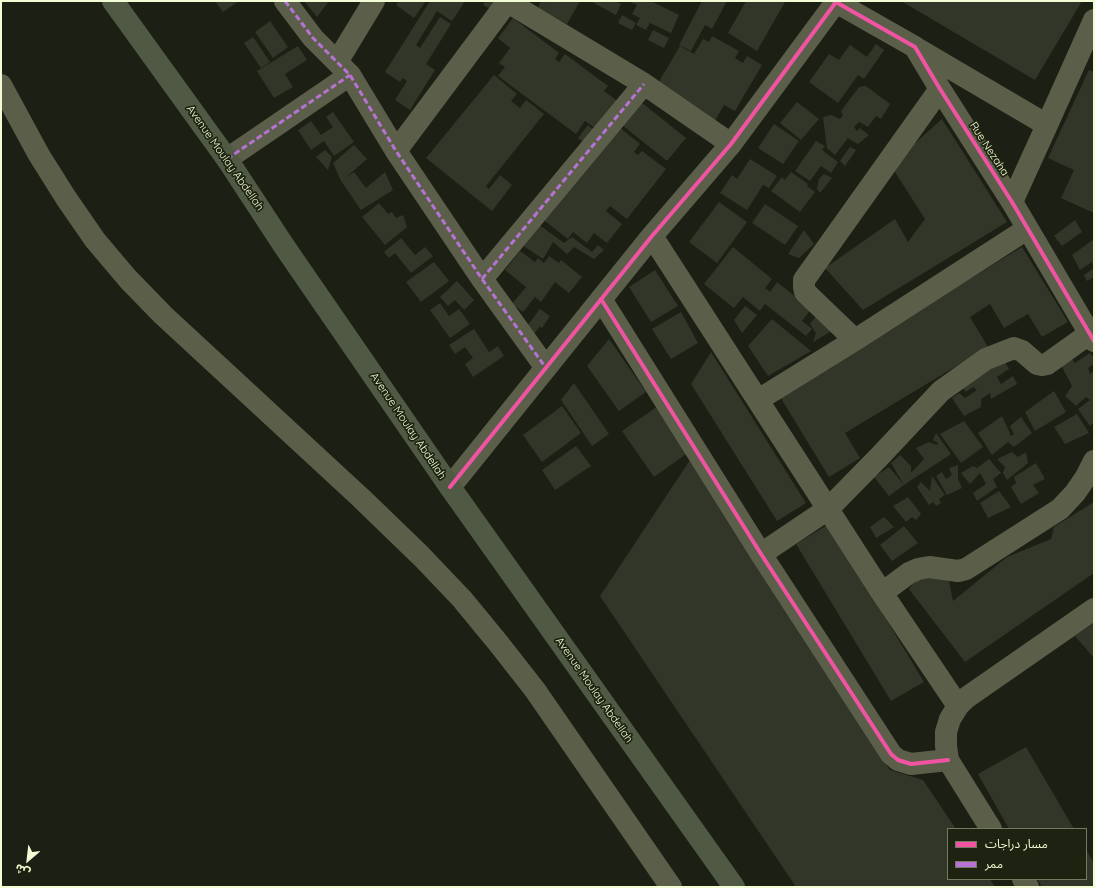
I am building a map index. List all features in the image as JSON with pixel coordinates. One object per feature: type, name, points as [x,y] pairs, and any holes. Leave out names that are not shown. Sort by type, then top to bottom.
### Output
[{"type":"main road","name":"Avenue Moulay Abdellah","points":[[112,1],[227,159],[284,246],[450,487],[734,887]]},
{"type":"street","points":[[285,1],[313,38],[344,68],[396,151],[482,279],[546,368]]},
{"type":"street","points":[[227,159],[344,68],[374,1]]},
{"type":"street","points":[[396,151],[508,1],[644,84],[731,144]]},
{"type":"street","points":[[450,487],[652,236],[731,144],[835,2]]},
{"type":"street","name":"Rue Nezaha","points":[[835,2],[915,47],[1012,202],[1091,338]]},
{"type":"street","points":[[1012,202],[1094,20]]},
{"type":"street","points":[[915,47],[1047,125]]},
{"type":"street","points":[[482,279],[644,84]]},
{"type":"street","points":[[1,85],[39,155],[95,240],[163,315],[362,498],[462,599],[535,690],[671,887]]},
{"type":"street","points":[[855,340],[805,292],[804,280],[940,89]]},
{"type":"street","points":[[758,400],[855,340],[1027,229]]},
{"type":"street","points":[[652,236],[882,593],[958,706]]},
{"type":"street","points":[[601,300],[761,554],[891,754],[898,760],[911,764],[948,760]]},
{"type":"street","points":[[761,554],[828,509],[941,391],[986,359],[1014,348],[1022,351],[1037,364],[1048,364],[1091,338]]},
{"type":"street","points":[[882,593],[909,573],[918,569],[930,567],[958,571],[966,569],[1060,509],[1075,493],[1086,477],[1094,461]]},
{"type":"street","points":[[990,828],[948,760],[946,732],[950,718],[958,706],[966,698],[1094,609]]},
{"type":"building","points":[[215,1],[239,1],[223,12]]},
{"type":"building","points":[[304,1],[329,1],[317,17]]},
{"type":"building","points":[[399,1],[426,1],[414,18],[396,5]]},
{"type":"building","points":[[430,1],[465,1],[452,21],[437,11],[416,45],[420,48],[440,17],[451,24],[426,64],[435,70],[410,110],[395,100],[407,81],[403,78],[400,82],[385,72]]},
{"type":"building","points":[[485,1],[495,1],[490,9],[483,5]]},
{"type":"building","points":[[541,1],[547,1],[550,3],[551,1],[580,1],[567,24],[538,8]]},
{"type":"building","points":[[590,1],[615,1],[621,4],[616,15]]},
{"type":"building","points":[[629,1],[653,1],[679,15],[671,33],[650,23],[646,30],[636,25],[640,18],[632,14],[637,5]]},
{"type":"building","points":[[702,1],[727,1],[712,29],[705,25],[691,51],[679,45]]},
{"type":"building","points":[[746,1],[785,2],[757,51],[728,33]]},
{"type":"building","points":[[901,1],[1082,1],[1035,80]]},
{"type":"building","points":[[622,15],[636,23],[632,30],[618,23]]},
{"type":"building","points":[[513,18],[559,53],[555,59],[559,62],[565,54],[608,86],[604,91],[620,103],[599,131],[585,121],[576,134],[498,76],[505,67],[499,63],[510,48],[498,38]]},
{"type":"building","points":[[270,21],[288,47],[273,58],[255,32]]},
{"type":"building","points":[[653,30],[669,38],[664,48],[648,40]]},
{"type":"building","points":[[712,36],[739,51],[735,58],[743,63],[747,56],[762,65],[735,111],[724,105],[713,124],[657,85],[680,46],[694,54],[703,39],[709,42]]},
{"type":"building","points":[[253,37],[270,62],[261,68],[244,43]]},
{"type":"building","points":[[876,44],[884,50],[864,79],[858,75],[838,103],[809,82],[829,54],[839,60],[850,45],[867,57]]},
{"type":"building","points":[[298,46],[307,60],[285,74],[293,87],[274,98],[257,71]]},
{"type":"building","points":[[1089,70],[1094,72],[1094,213],[1061,198],[1074,170],[1048,158]]},
{"type":"building","points":[[494,75],[517,94],[511,101],[520,108],[526,100],[544,114],[486,186],[489,189],[500,175],[512,185],[492,211],[426,158]]},
{"type":"building","points":[[866,86],[890,104],[881,119],[876,116],[868,127],[859,122],[854,127],[857,131],[860,128],[869,135],[858,144],[848,138],[835,155],[827,148],[823,117],[831,115],[840,119],[843,115],[841,111],[859,87]]},
{"type":"building","points":[[636,98],[686,138],[667,161],[617,121]]},
{"type":"building","points":[[797,102],[819,119],[801,140],[780,123]]},
{"type":"building","points":[[333,112],[354,142],[334,156],[324,141],[311,150],[298,130],[311,121],[321,135],[333,127],[326,117]]},
{"type":"building","points":[[942,119],[1007,222],[863,310],[825,268],[895,219],[908,242],[925,219],[895,172],[905,152]]},
{"type":"building","points":[[615,124],[640,144],[634,152],[638,155],[642,151],[666,169],[627,219],[610,206],[606,211],[622,224],[607,243],[594,233],[587,243],[573,232],[568,239],[541,218]]},
{"type":"building","points":[[774,124],[799,141],[783,164],[758,148]]},
{"type":"building","points":[[588,125],[594,130],[584,143],[578,138]]},
{"type":"building","points":[[816,141],[825,146],[822,150],[838,162],[831,173],[821,166],[810,181],[795,171]]},
{"type":"building","points":[[354,145],[367,159],[344,179],[354,172],[366,188],[385,172],[393,190],[361,210],[341,181],[333,163]]},
{"type":"building","points":[[850,147],[856,150],[845,166],[840,161]]},
{"type":"building","points":[[325,150],[332,157],[328,170],[316,157]]},
{"type":"building","points":[[750,159],[777,176],[769,188],[763,185],[747,210],[720,193],[732,175],[737,179]]},
{"type":"building","points":[[791,172],[808,184],[807,186],[815,192],[800,212],[771,191],[782,177],[785,180]]},
{"type":"building","points":[[824,174],[832,178],[820,193],[817,189],[819,179]]},
{"type":"building","points":[[719,202],[747,222],[717,263],[689,242]]},
{"type":"building","points":[[379,203],[388,214],[392,212],[396,218],[403,215],[407,227],[385,245],[362,217]]},
{"type":"building","points":[[765,204],[798,226],[785,245],[752,223]]},
{"type":"building","points":[[1075,220],[1082,232],[1062,246],[1054,236]]},
{"type":"building","points":[[538,224],[564,243],[572,237],[592,252],[598,245],[604,250],[594,259],[574,247],[567,254],[553,242],[543,259],[519,243]]},
{"type":"building","points":[[804,230],[814,244],[799,258],[788,254]]},
{"type":"building","points":[[401,238],[415,255],[425,247],[433,256],[411,273],[395,253],[389,258],[384,252]]},
{"type":"building","points":[[1094,239],[1094,268],[1092,262],[1080,270],[1072,255]]},
{"type":"building","points":[[733,247],[772,279],[765,288],[770,292],[777,282],[811,309],[802,321],[812,329],[806,336],[765,304],[760,311],[743,297],[734,308],[704,284]]},
{"type":"building","points":[[1022,247],[1068,322],[1042,337],[1028,314],[1004,328],[990,304],[970,317],[988,347],[845,433],[860,458],[829,477],[779,395]]},
{"type":"building","points":[[520,251],[535,262],[538,258],[544,263],[549,256],[559,263],[561,260],[582,277],[569,293],[555,282],[541,302],[535,297],[523,312],[512,304],[526,287],[505,270]]},
{"type":"building","points":[[434,262],[449,281],[421,302],[406,282]]},
{"type":"building","points":[[1094,268],[1094,277],[1087,281],[1084,275]]},
{"type":"building","points":[[655,270],[678,306],[651,322],[629,287]]},
{"type":"building","points":[[457,281],[474,300],[464,310],[455,300],[448,306],[440,297]]},
{"type":"building","points":[[440,303],[449,316],[459,309],[470,324],[450,338],[430,310]]},
{"type":"building","points":[[745,306],[757,315],[742,333],[734,320]]},
{"type":"building","points":[[540,309],[550,316],[542,328],[540,326],[532,337],[524,330]]},
{"type":"building","points":[[681,312],[698,343],[671,359],[652,329]]},
{"type":"building","points":[[816,316],[833,330],[813,342],[816,333],[810,324]]},
{"type":"building","points":[[772,319],[811,351],[768,376],[748,346]]},
{"type":"building","points":[[474,329],[489,352],[498,346],[504,356],[473,377],[465,364],[473,358],[465,347],[455,354],[449,345]]},
{"type":"building","points":[[609,339],[646,392],[619,411],[587,366]]},
{"type":"building","points":[[711,352],[806,503],[777,521],[691,384]]},
{"type":"building","points":[[1090,353],[1094,358],[1094,364],[1088,368],[1090,374],[1094,371],[1094,422],[1090,426],[1078,409],[1090,400],[1086,397],[1076,406],[1065,396],[1072,386],[1060,363],[1071,358],[1075,363]]},
{"type":"building","points":[[1004,360],[1009,369],[997,377],[1001,384],[1013,376],[1017,384],[991,399],[990,393],[981,399],[981,407],[964,416],[952,398],[959,393],[965,398],[977,390],[973,387],[966,392],[960,385]]},
{"type":"building","points":[[574,383],[609,434],[592,446],[561,400]]},
{"type":"building","points":[[1054,391],[1066,412],[1035,431],[1025,412]]},
{"type":"building","points":[[562,406],[581,433],[542,462],[523,435]]},
{"type":"building","points":[[658,406],[689,452],[654,477],[622,431]]},
{"type":"building","points":[[1077,414],[1089,433],[1065,444],[1054,427]]},
{"type":"building","points":[[1002,416],[1011,436],[1014,434],[1010,426],[1021,417],[1032,433],[1014,447],[1008,442],[992,455],[978,433]]},
{"type":"building","points":[[964,421],[983,447],[961,463],[940,434]]},
{"type":"building","points":[[936,433],[951,454],[904,485],[891,463],[900,455],[911,466],[911,473],[924,459],[916,448],[929,442],[937,445],[938,443],[933,440]]},
{"type":"building","points":[[576,446],[591,466],[555,490],[542,470]]},
{"type":"building","points":[[1012,452],[1018,457],[1026,452],[1028,463],[1007,480],[1003,473],[1005,467],[997,459]]},
{"type":"building","points":[[692,457],[890,770],[923,780],[955,828],[947,828],[947,880],[991,880],[995,887],[796,887],[600,596]]},
{"type":"building","points":[[989,459],[1001,473],[993,479],[997,487],[977,501],[973,493],[986,484],[980,473],[970,484],[961,473],[973,466],[977,468]]},
{"type":"building","points":[[1036,463],[1045,479],[1033,485],[1039,493],[1021,504],[1011,487],[1016,483],[1014,477]]},
{"type":"building","points":[[958,465],[958,479],[962,488],[947,495],[936,476],[942,472],[946,479],[952,475],[949,468]]},
{"type":"building","points":[[889,467],[904,485],[889,496],[874,477]]},
{"type":"building","points":[[932,476],[945,495],[939,499],[941,503],[936,506],[933,502],[929,505],[917,487],[921,482],[930,491]]},
{"type":"building","points":[[999,491],[1011,507],[988,518],[980,503]]},
{"type":"building","points":[[908,497],[921,514],[916,520],[912,517],[906,522],[893,506]]},
{"type":"building","points":[[1094,502],[1094,573],[965,662],[909,589],[920,575],[949,581],[953,601],[1007,557],[1051,539],[1054,527]]},
{"type":"building","points":[[884,517],[894,527],[876,538],[870,527]]},
{"type":"building","points":[[829,524],[924,682],[891,701],[796,544]]},
{"type":"building","points":[[904,526],[918,543],[892,561],[880,545]]},
{"type":"building","points":[[1094,623],[1094,658],[1075,636]]},
{"type":"building","points":[[1026,747],[1073,828],[1008,828],[978,774]]},
{"type":"building","points":[[1087,852],[1094,863],[1094,887],[1042,887],[1038,880],[1087,880]]},
{"type":"marked path","points":[[285,1],[313,38],[350,75],[396,151],[482,279],[546,368]]},
{"type":"marked path","points":[[227,159],[350,75]]},
{"type":"marked path","points":[[482,279],[644,84]]},
{"type":"cycle path","points":[[834,1],[915,47],[1012,202],[1094,341]]},
{"type":"cycle path","points":[[450,487],[652,236],[731,144],[836,2]]},
{"type":"cycle path","points":[[601,299],[761,554],[891,754],[898,760],[911,764],[948,760]]}]
